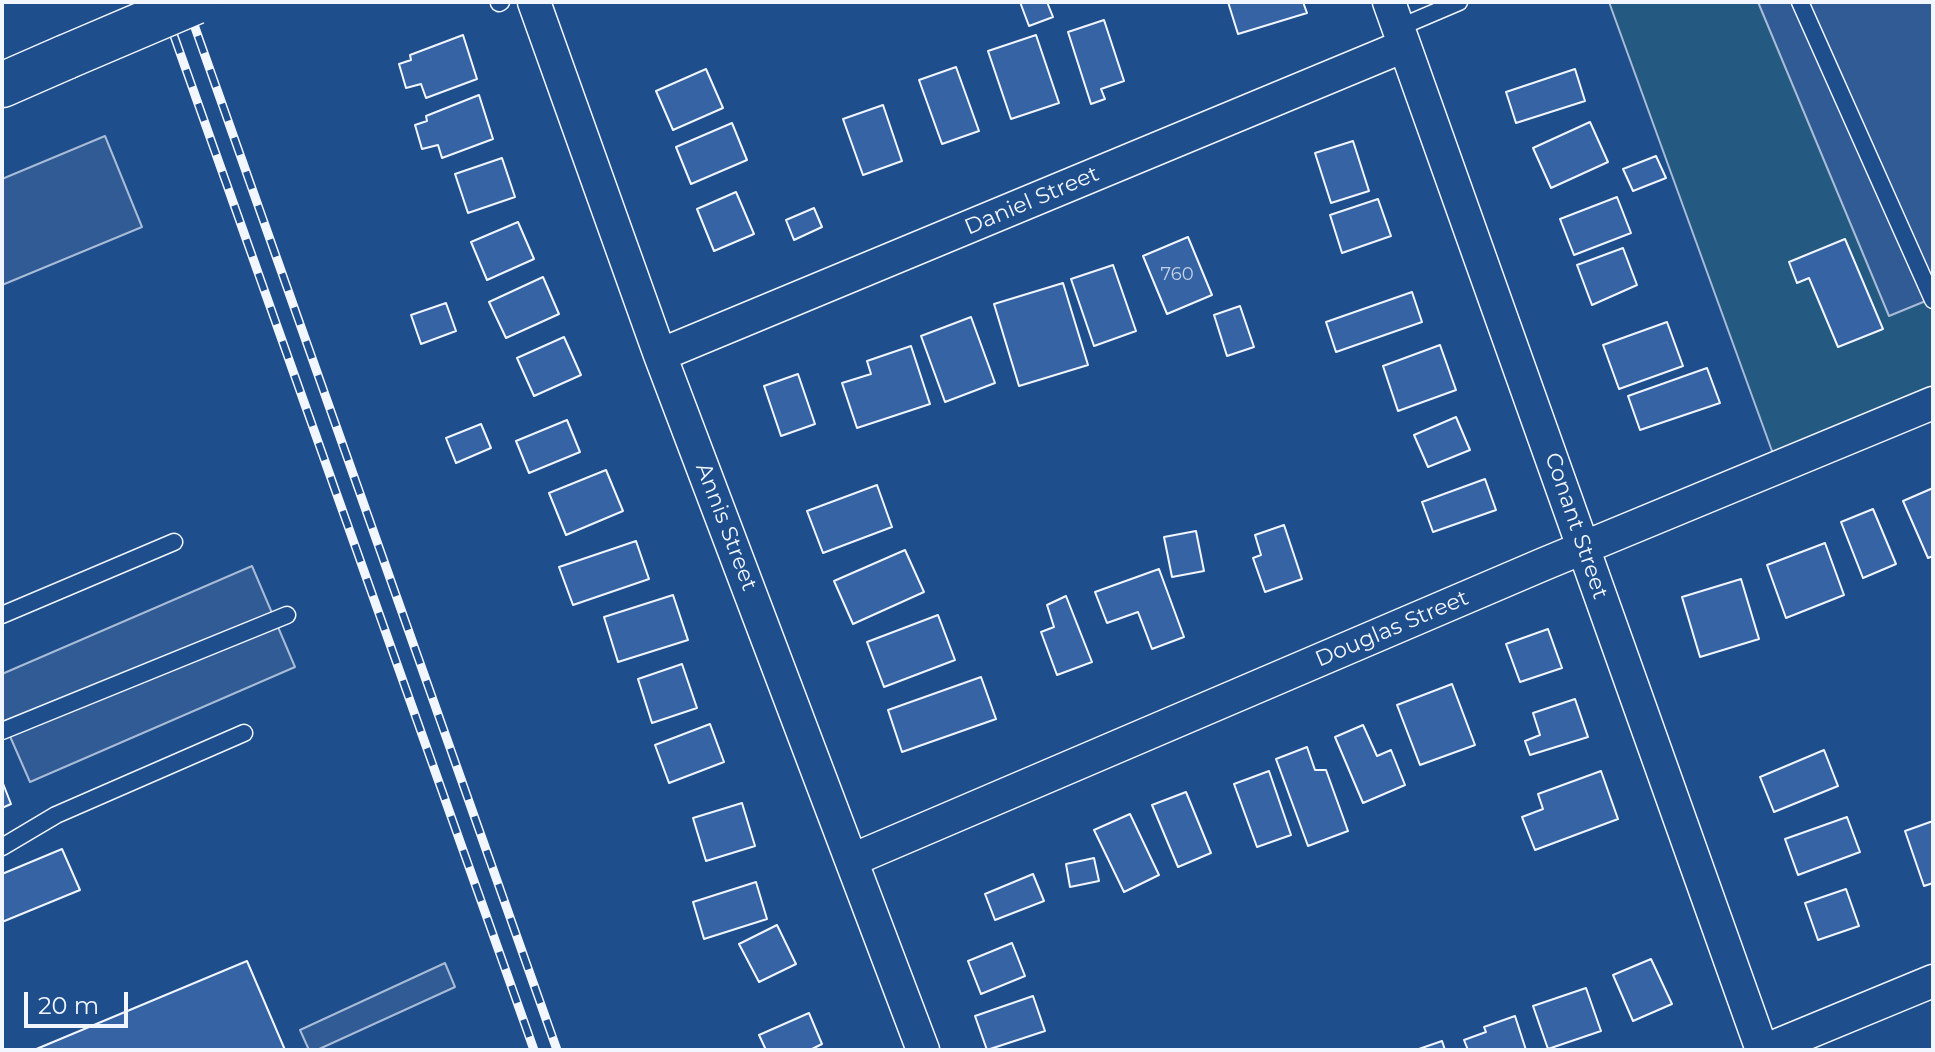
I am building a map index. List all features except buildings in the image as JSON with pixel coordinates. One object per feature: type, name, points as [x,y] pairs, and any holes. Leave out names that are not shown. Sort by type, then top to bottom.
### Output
[{"type":"main road","points":[[2,85],[195,2]]},
{"type":"street","name":"Annis Street","points":[[534,2],[660,355],[923,1050]]},
{"type":"street","name":"Daniel Street","points":[[660,355],[1397,25]]},
{"type":"street","name":"Conant Street","points":[[1397,25],[1764,1050]]},
{"type":"street","name":"Douglas Street","points":[[852,860],[1933,403]]},
{"type":"street","points":[[1764,1050],[1933,981]]},
{"type":"lane","points":[[1397,25],[1459,2]]},
{"type":"lane","points":[[1800,2],[1933,300]]},
{"type":"lane","points":[[2,615],[174,542]]},
{"type":"lane","points":[[2,731],[287,615]]},
{"type":"lane","points":[[2,847],[56,815],[244,733]]},
{"type":"shaded area","points":[[1609,2],[1933,2],[1933,395],[1776,462]]},
{"type":"shaded area","points":[[1758,2],[1933,2],[1933,298],[1889,316]]},
{"type":"shaded area","points":[[105,136],[142,227],[2,285],[2,179]]},
{"type":"shaded area","points":[[252,566],[295,667],[30,782],[9,734],[2,736],[2,674]]},
{"type":"shaded area","points":[[445,963],[455,987],[317,1050],[309,1050],[300,1030]]},
{"type":"railway","points":[[162,2],[534,1050]]},
{"type":"railway","points":[[186,2],[557,1050]]}]
